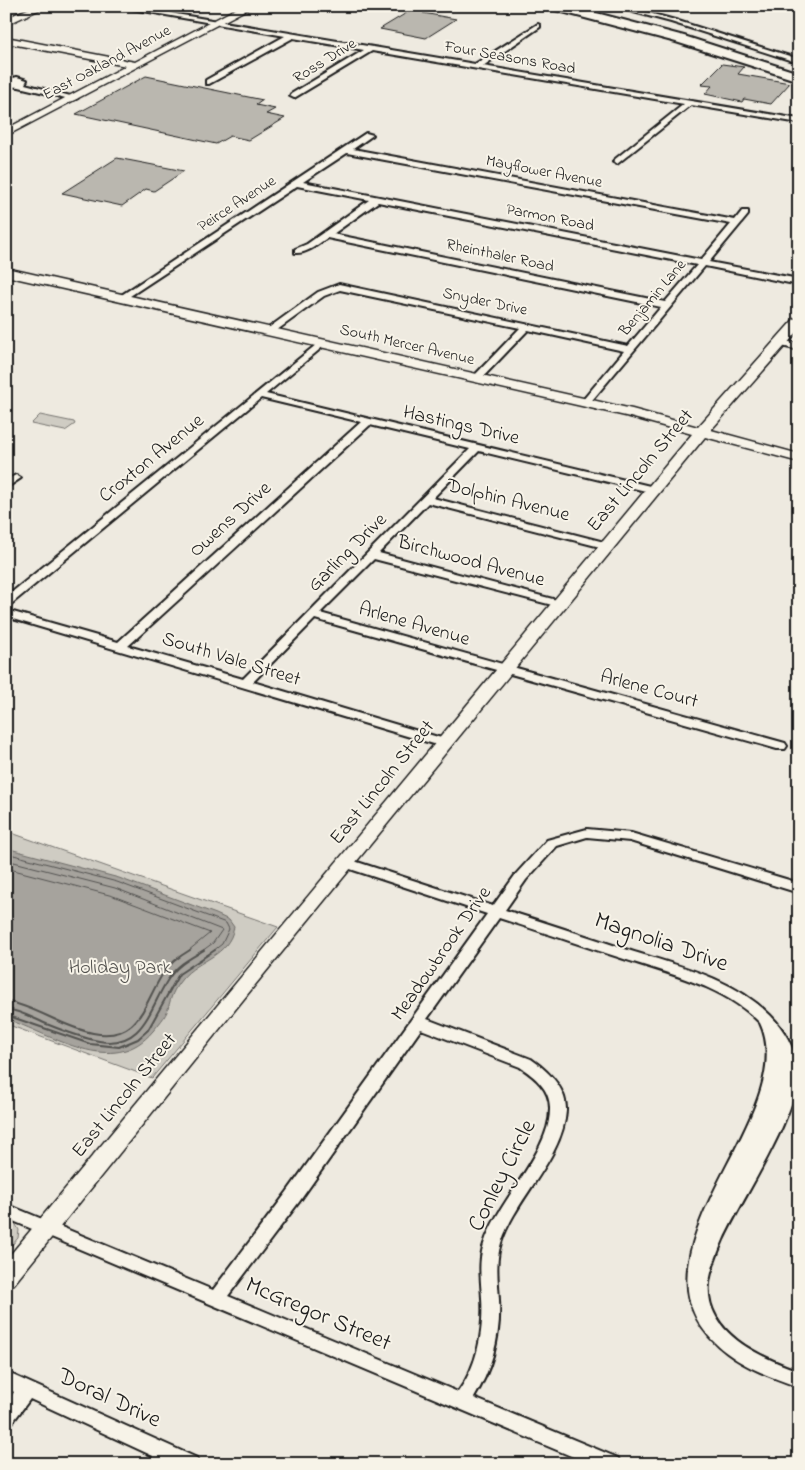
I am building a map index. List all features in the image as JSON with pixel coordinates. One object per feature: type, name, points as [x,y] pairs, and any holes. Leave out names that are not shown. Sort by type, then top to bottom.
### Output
[{"type":"highway","points":[[555,6],[696,44],[799,77]]},
{"type":"highway","points":[[583,6],[708,40],[799,69]]},
{"type":"main road","points":[[6,22],[42,6]]},
{"type":"main road","name":"East Oakland Avenue","points":[[7,132],[249,6]]},
{"type":"main road","points":[[6,40],[136,65]]},
{"type":"main road","name":"South Mercer Avenue","points":[[6,272],[586,403],[799,458]]},
{"type":"main road","name":"East Lincoln Street","points":[[6,1277],[702,432],[799,322]]},
{"type":"street","name":"Four Seasons Road","points":[[118,6],[173,17],[799,121]]},
{"type":"street","points":[[614,6],[799,60]]},
{"type":"street","name":"Four Seasons Road","points":[[186,9],[216,24]]},
{"type":"street","points":[[148,12],[186,9]]},
{"type":"street","points":[[173,17],[186,9]]},
{"type":"street","points":[[476,67],[538,26]]},
{"type":"street","points":[[209,82],[291,36]]},
{"type":"street","name":"Ross Drive","points":[[294,96],[370,49]]},
{"type":"street","points":[[6,83],[74,98]]},
{"type":"street","points":[[617,162],[689,103]]},
{"type":"street","name":"Peirce Avenue","points":[[121,298],[369,135]]},
{"type":"street","name":"Mayflower Avenue","points":[[346,150],[737,223]]},
{"type":"street","name":"Parmon Road","points":[[296,183],[799,282]]},
{"type":"street","points":[[298,250],[310,246],[376,199]]},
{"type":"street","name":"Benjamin Lane","points":[[586,403],[745,213]]},
{"type":"street","name":"Rheinthaler Road","points":[[326,235],[667,305]]},
{"type":"street","name":"Snyder Drive","points":[[270,331],[321,294],[334,288],[349,288],[630,349]]},
{"type":"street","points":[[476,378],[526,326]]},
{"type":"street","name":"Croxton Avenue","points":[[6,604],[322,343]]},
{"type":"street","points":[[780,343],[799,347]]},
{"type":"street","name":"Hastings Drive","points":[[260,395],[654,490]]},
{"type":"street","name":"Owens Drive","points":[[120,647],[368,421]]},
{"type":"street","name":"Garling Drive","points":[[245,684],[478,448]]},
{"type":"street","points":[[6,485],[16,478]]},
{"type":"street","name":"Dolphin Avenue","points":[[427,500],[608,546]]},
{"type":"street","name":"Birchwood Avenue","points":[[373,555],[560,604]]},
{"type":"street","name":"South Vale Street","points":[[6,613],[444,744]]},
{"type":"street","name":"Arlene Avenue","points":[[313,615],[506,670]]},
{"type":"street","name":"Arlene Court","points":[[506,670],[781,746]]},
{"type":"street","name":"Meadowbrook Drive","points":[[217,1298],[293,1197],[538,856],[552,844],[587,833],[631,837],[799,888]]},
{"type":"street","name":"Magnolia Drive","points":[[346,863],[496,914],[699,978],[729,991],[748,1004],[775,1029],[788,1059],[788,1088],[772,1130],[723,1222],[700,1279],[701,1296],[706,1314],[715,1330],[729,1344],[750,1358],[799,1379]]},
{"type":"street","name":"Conley Circle","points":[[419,1022],[518,1059],[539,1071],[552,1088],[558,1110],[556,1125],[505,1214],[492,1246],[489,1272],[491,1322],[479,1369],[462,1401]]},
{"type":"street","name":"McGregor Street","points":[[6,1210],[611,1464]]},
{"type":"street","name":"Doral Drive","points":[[6,1380],[162,1458],[190,1464]]},
{"type":"street","points":[[6,1417],[27,1389]]},
{"type":"green space","points":[[40,415],[74,422],[75,424],[65,431],[31,424]]},
{"type":"green space","name":"Holiday Park","points":[[6,831],[278,927],[152,1078],[6,1024]]},
{"type":"green space","points":[[6,1220],[15,1223],[19,1230],[18,1238],[6,1252]]},
{"type":"water","name":"Holiday Park","points":[[6,848],[119,878],[216,914],[229,920],[234,927],[231,937],[220,951],[182,979],[176,987],[164,1017],[153,1031],[137,1045],[120,1051],[101,1052],[82,1049],[62,1042],[6,1019]]},
{"type":"building","points":[[418,6],[432,8],[423,13],[456,19],[426,38],[380,29]]},
{"type":"building","points":[[722,64],[744,67],[738,74],[790,83],[771,104],[744,99],[742,102],[705,94],[712,86],[701,85]]},
{"type":"building","points":[[146,76],[263,100],[256,105],[275,109],[266,114],[285,118],[249,140],[230,136],[216,144],[76,114]]},
{"type":"building","points":[[117,158],[184,171],[154,191],[146,189],[122,206],[62,193]]}]
